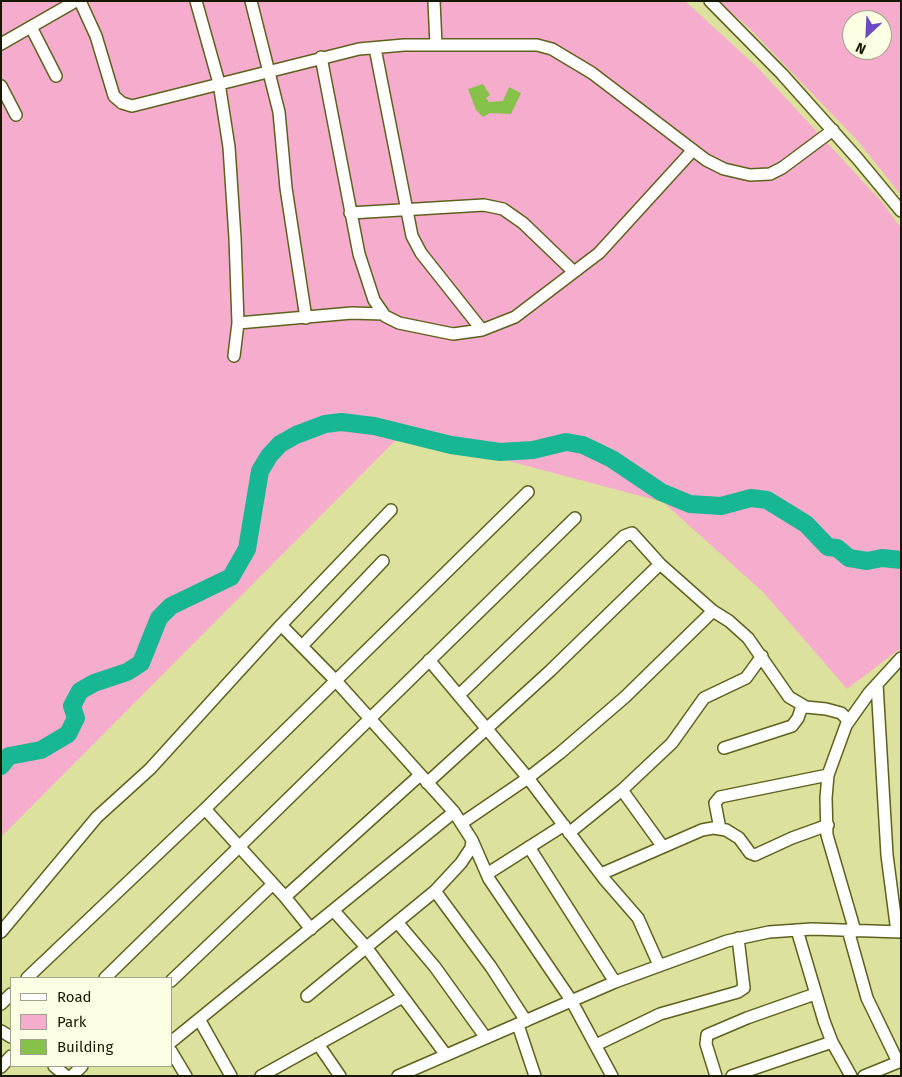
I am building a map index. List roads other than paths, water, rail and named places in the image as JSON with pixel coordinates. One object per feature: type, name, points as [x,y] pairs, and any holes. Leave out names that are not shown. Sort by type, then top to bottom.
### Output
[{"type":"street","points":[[1,44],[76,1]]},
{"type":"street","points":[[80,1],[96,36],[114,96],[122,104],[132,106],[270,70],[375,48],[436,45],[537,45],[552,49],[592,73],[693,150],[724,169],[750,174],[770,174],[782,168],[833,130]]},
{"type":"street","points":[[196,1],[219,83],[229,147],[238,323],[234,356]]},
{"type":"street","points":[[251,1],[270,70],[279,112],[290,218],[306,318]]},
{"type":"street","points":[[434,1],[436,45]]},
{"type":"street","points":[[710,1],[749,39],[833,130],[901,212]]},
{"type":"street","points":[[31,27],[56,76]]},
{"type":"street","points":[[375,48],[412,236],[421,253],[482,330]]},
{"type":"street","points":[[321,58],[350,213],[374,300],[383,314]]},
{"type":"street","points":[[1,86],[16,114]]},
{"type":"street","points":[[238,323],[352,313],[383,314],[399,323],[453,334],[482,330],[515,317],[599,254],[693,150]]},
{"type":"street","points":[[350,213],[484,205],[503,209],[523,223],[574,272]]},
{"type":"street","points":[[28,977],[336,681],[528,492]]},
{"type":"street","points":[[1,932],[97,817],[150,769],[281,625],[391,510]]},
{"type":"street","points":[[106,977],[575,518]]},
{"type":"street","points":[[459,695],[629,533],[635,536],[660,564],[713,611],[737,628],[762,656],[789,697],[802,706],[841,713],[848,720],[847,724]]},
{"type":"street","points":[[302,646],[383,561]]},
{"type":"street","points":[[285,897],[424,779],[488,728],[550,671],[660,564]]},
{"type":"street","points":[[462,823],[528,778],[625,697],[713,611]]},
{"type":"street","points":[[281,625],[336,681],[454,812],[472,840],[487,874],[571,1000],[612,1076]]},
{"type":"street","points":[[487,874],[528,847],[566,829],[622,790],[672,743],[704,698],[746,678],[762,656]]},
{"type":"street","points":[[868,1075],[899,1061],[868,998],[827,835],[826,798],[828,775],[847,724],[877,684],[901,658]]},
{"type":"street","points":[[429,660],[488,728],[601,874],[638,918],[659,965]]},
{"type":"street","points":[[892,668],[901,676]]},
{"type":"street","points":[[398,1076],[615,982],[738,938],[769,932],[797,930],[900,932],[887,855],[877,684]]},
{"type":"street","points":[[724,748],[792,726],[802,706]]},
{"type":"street","points":[[720,829],[715,803],[720,797],[828,775]]},
{"type":"street","points":[[622,790],[663,847]]},
{"type":"street","points":[[204,809],[285,897],[311,929]]},
{"type":"street","points":[[172,1041],[454,812]]},
{"type":"street","points":[[601,874],[702,830],[720,829],[733,833],[750,853],[755,855],[828,826]]},
{"type":"street","points":[[307,996],[436,891],[464,858],[472,840]]},
{"type":"street","points":[[528,847],[615,982]]},
{"type":"street","points":[[172,980],[273,884]]},
{"type":"street","points":[[436,891],[491,967],[522,1023],[535,1076]]},
{"type":"street","points":[[334,911],[366,947],[446,1055]]},
{"type":"street","points":[[398,922],[435,968],[486,1038]]},
{"type":"street","points":[[797,930],[815,994],[832,1042],[851,1076]]},
{"type":"street","points":[[596,1045],[660,1014],[738,992],[744,988],[738,938]]},
{"type":"street","points":[[716,1076],[706,1044],[707,1035],[747,1018],[815,994]]},
{"type":"street","points":[[1,1004],[10,995]]},
{"type":"street","points":[[261,1076],[281,1071],[318,1044],[403,997]]},
{"type":"street","points":[[199,1019],[231,1076]]},
{"type":"street","points":[[732,1076],[832,1042]]},
{"type":"street","points":[[318,1044],[340,1076]]},
{"type":"street","points":[[172,1053],[186,1076]]},
{"type":"street","points":[[1,1067],[10,1057]]},
{"type":"street","points":[[55,1067],[66,1076]]},
{"type":"street","points":[[72,1076],[81,1067]]},
{"type":"waterway","points":[[1,766],[9,756],[41,750],[68,734],[76,718],[72,706],[80,691],[94,683],[127,672],[141,663],[159,618],[171,606],[231,577],[247,549],[260,471],[269,456],[280,444],[296,435],[325,424],[341,422],[374,426],[451,445],[500,452],[533,450],[566,442],[583,445],[612,459],[661,492],[690,504],[721,506],[751,498],[767,500],[806,524],[828,547],[837,548],[849,558],[867,561],[882,558],[901,560]]}]
